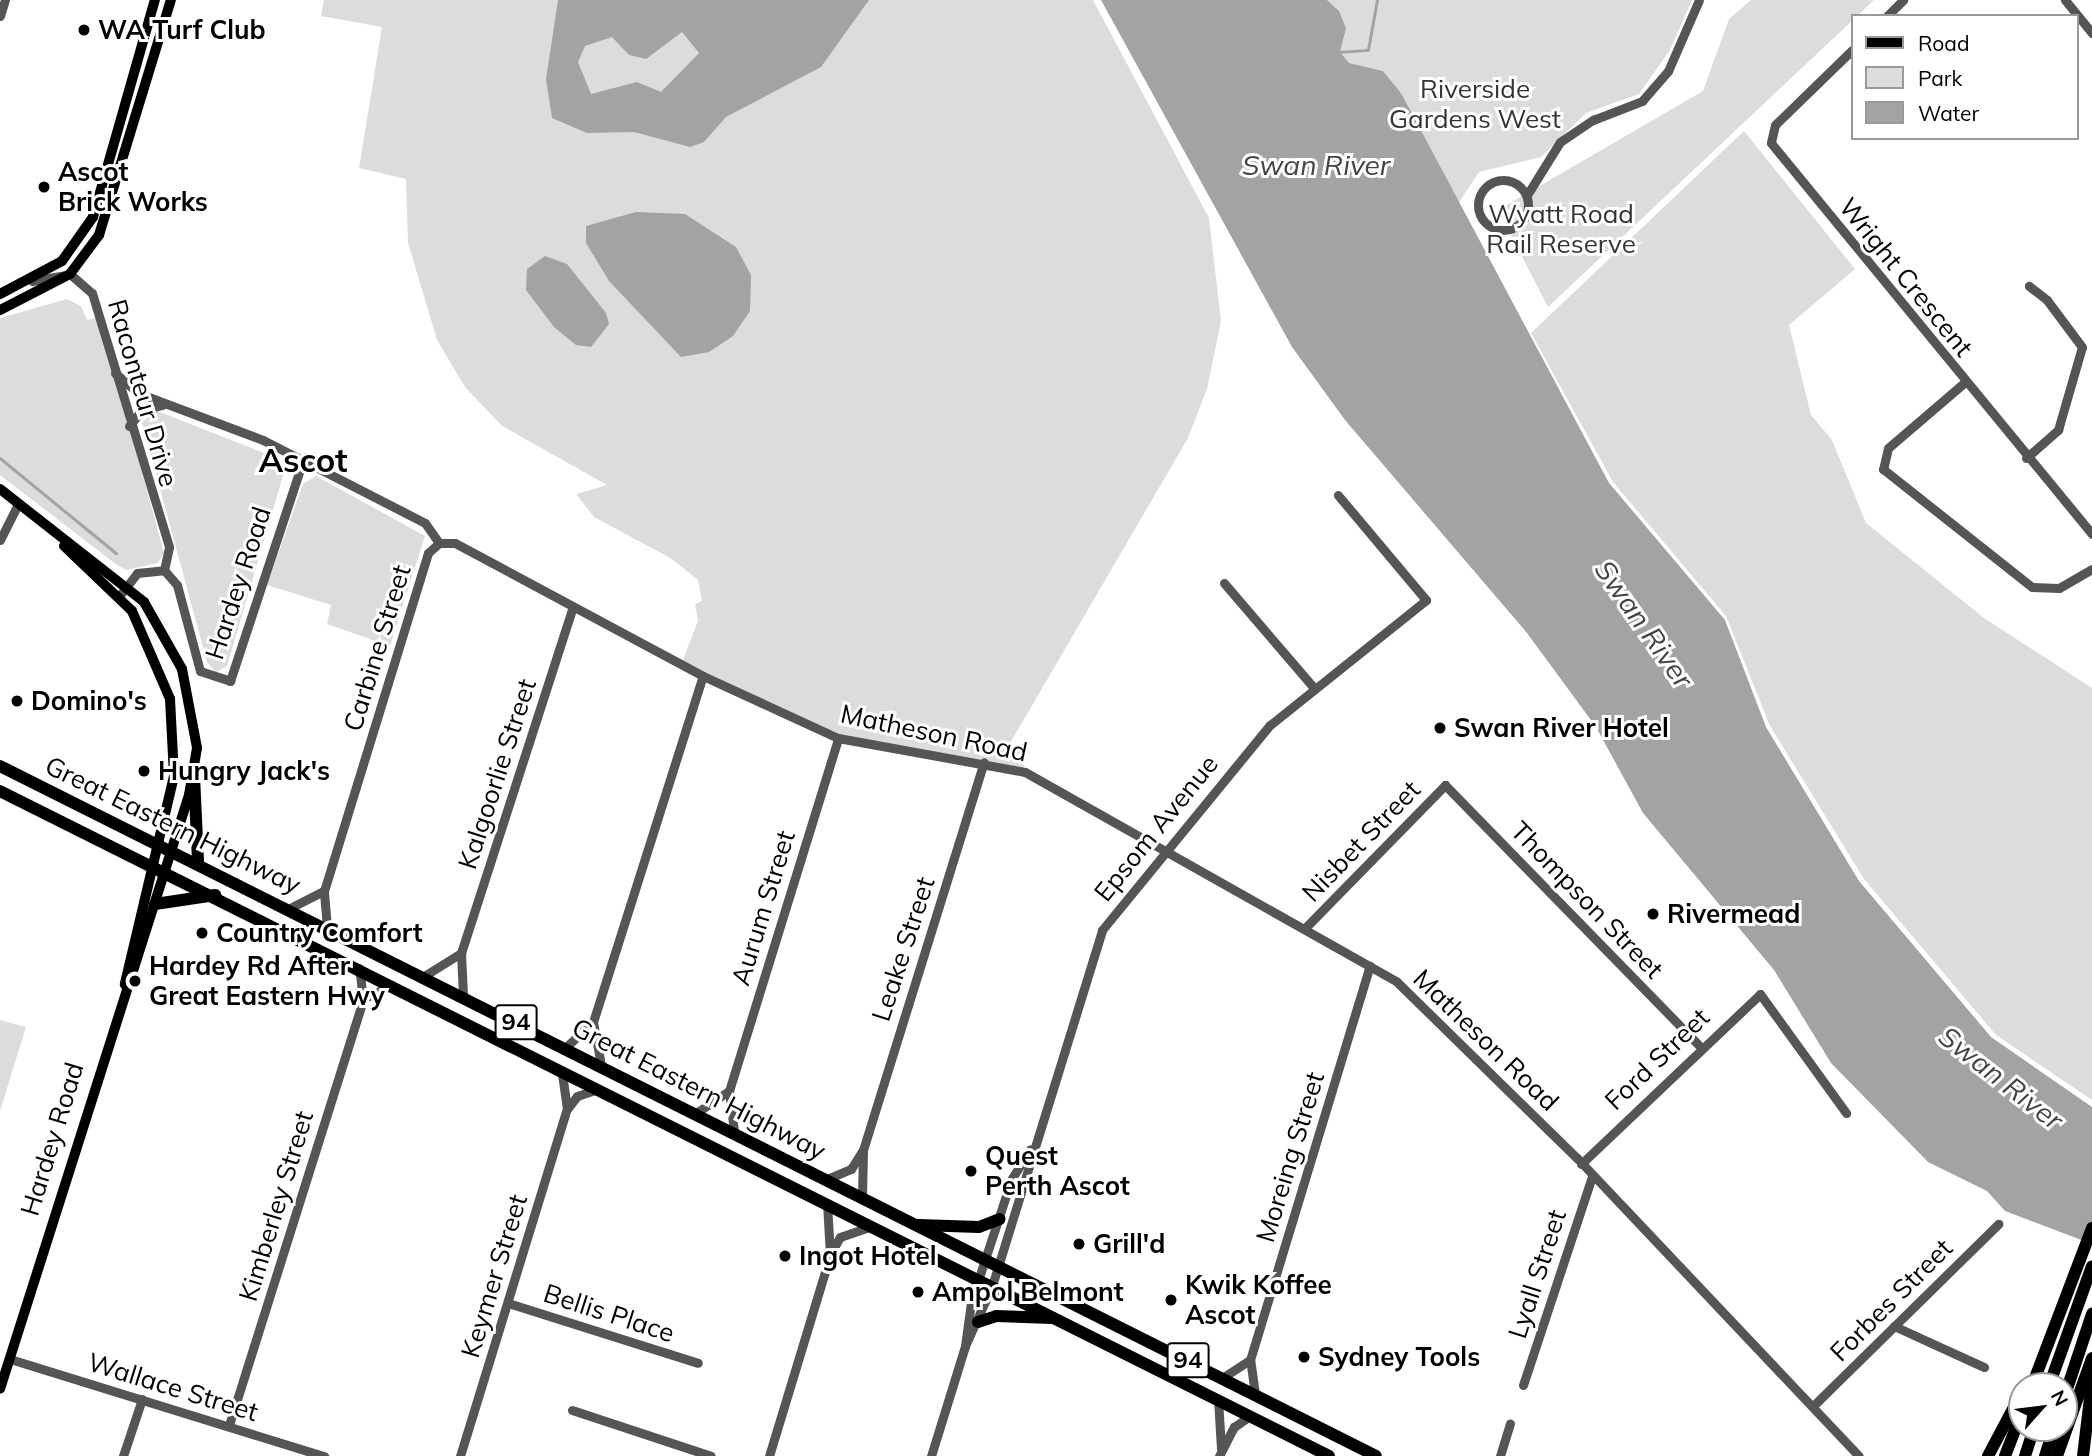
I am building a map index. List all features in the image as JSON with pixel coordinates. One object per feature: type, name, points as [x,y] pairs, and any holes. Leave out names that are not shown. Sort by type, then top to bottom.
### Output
[{"type":"highway","name":"Great Eastern Highway","points":[[0,766],[159,841],[1376,1456]]},
{"type":"highway","points":[[194,776],[198,861]]},
{"type":"highway","name":"Great Eastern Highway","points":[[0,791],[359,966],[1329,1456]]},
{"type":"highway","points":[[155,904],[216,895]]},
{"type":"highway","points":[[919,1225],[979,1227],[1000,1219]]},
{"type":"highway","points":[[2038,1372],[2092,1228]]},
{"type":"highway","points":[[2054,1372],[2092,1266]]},
{"type":"highway","points":[[2073,1372],[2092,1314]]},
{"type":"highway","points":[[978,1322],[996,1316],[1057,1318]]},
{"type":"highway","points":[[2032,1372],[2059,1318]]},
{"type":"highway","points":[[2057,1456],[2092,1359]]},
{"type":"highway","points":[[2083,1456],[2092,1382]]},
{"type":"highway","points":[[1988,1456],[2008,1418]]},
{"type":"highway","points":[[1324,1430],[1314,1442],[1339,1456]]},
{"type":"main road","points":[[0,294],[32,281],[62,261],[93,217],[155,0]]},
{"type":"main road","points":[[0,310],[70,274],[99,235],[171,0]]},
{"type":"main road","points":[[0,489],[16,507],[120,594]]},
{"type":"main road","points":[[0,498],[16,507]]},
{"type":"main road","name":"Hardey Road","points":[[0,1389],[125,984],[155,904],[194,776],[197,732],[182,669],[162,627],[128,584],[16,507]]},
{"type":"main road","name":"Hardey Road","points":[[120,594],[154,650],[170,699],[174,776],[125,984]]},
{"type":"street","points":[[0,16],[5,0]]},
{"type":"street","points":[[1527,195],[1516,182],[1494,181],[1478,198],[1480,216],[1499,231],[1517,228],[1526,218],[1527,195],[1560,142],[1642,101],[1659,81],[1699,0]]},
{"type":"street","points":[[1889,14],[1903,0]]},
{"type":"street","points":[[2065,0],[2076,14]]},
{"type":"street","points":[[2078,16],[2092,33]]},
{"type":"street","name":"Wright Crescent","points":[[1850,52],[1774,125],[1771,143],[2026,458],[2092,534]]},
{"type":"street","points":[[32,281],[70,274]]},
{"type":"street","name":"Raconteur Drive","points":[[70,274],[96,300],[129,426],[169,547],[164,570]]},
{"type":"street","points":[[2026,458],[2058,430],[2082,347],[2029,286]]},
{"type":"street","points":[[115,373],[164,405],[303,460],[425,523],[439,543]]},
{"type":"street","points":[[1965,382],[1888,448],[1883,469],[2032,587],[2059,588],[2092,569]]},
{"type":"street","points":[[129,426],[142,410],[164,405]]},
{"type":"street","name":"Hardey Road","points":[[164,570],[177,585],[200,671],[230,681],[303,460]]},
{"type":"street","name":"Epsom Avenue","points":[[965,1346],[978,1322],[999,1266],[1102,930],[1166,847],[1270,725],[1313,687],[1418,609],[1426,600],[1420,589],[1338,495]]},
{"type":"street","points":[[0,540],[16,507]]},
{"type":"street","name":"Matheson Road","points":[[439,543],[455,543],[703,676],[838,738],[984,762],[1025,772],[1166,847],[1370,966],[1426,1004],[1859,1456]]},
{"type":"street","name":"Carbine Street","points":[[327,927],[324,891],[428,553],[439,543]]},
{"type":"street","points":[[120,594],[144,570],[164,570]]},
{"type":"street","points":[[1224,583],[1313,687]]},
{"type":"street","name":"Kalgoorlie Street","points":[[463,995],[461,953],[573,607]]},
{"type":"street","points":[[601,1065],[593,1022],[703,676]]},
{"type":"street","name":"Aurum Street","points":[[734,1131],[729,1091],[838,738]]},
{"type":"street","name":"Leake Street","points":[[827,1179],[851,1169],[863,1150],[984,762]]},
{"type":"street","name":"Nisbet Street","points":[[1306,927],[1445,785]]},
{"type":"street","name":"Thompson Street","points":[[1445,785],[1699,1045]]},
{"type":"street","points":[[290,908],[324,891]]},
{"type":"street","points":[[424,976],[461,953]]},
{"type":"street","name":"Kimberley Street","points":[[229,1425],[363,999],[359,966]]},
{"type":"street","name":"Moreing Street","points":[[1255,1394],[1250,1360],[1370,966]]},
{"type":"street","points":[[363,999],[394,984]]},
{"type":"street","name":"Ford Street","points":[[1581,1164],[1699,1045],[1753,996],[1766,996],[1846,1113]]},
{"type":"street","points":[[566,1047],[593,1022]]},
{"type":"street","name":"Keymer Street","points":[[460,1456],[566,1109],[561,1069]]},
{"type":"street","points":[[566,1109],[578,1096],[601,1090]]},
{"type":"street","points":[[696,1113],[729,1091]]},
{"type":"street","name":"Epsom Avenue","points":[[931,1456],[965,1346],[979,1279],[1011,1180],[1034,1145]]},
{"type":"street","name":"Leake Street","points":[[862,1196],[863,1150]]},
{"type":"street","name":"Lyall Street","points":[[1523,1385],[1592,1176]]},
{"type":"street","points":[[827,1203],[830,1255]]},
{"type":"street","name":"Forbes Street","points":[[1813,1406],[1998,1224]]},
{"type":"street","points":[[769,1456],[830,1255],[840,1237],[873,1225]]},
{"type":"street","name":"Bellis Place","points":[[508,1303],[698,1363]]},
{"type":"street","points":[[1894,1326],[1984,1367]]},
{"type":"street","name":"Wallace Street","points":[[9,1359],[324,1456]]},
{"type":"street","points":[[1223,1378],[1250,1360]]},
{"type":"street","points":[[124,1456],[142,1399]]},
{"type":"street","points":[[1218,1399],[1220,1453]]},
{"type":"street","points":[[572,1410],[711,1456]]},
{"type":"street","points":[[1220,1453],[1234,1427],[1250,1416]]},
{"type":"street","points":[[1500,1456],[1510,1423]]},
{"type":"green space","points":[[324,0],[1093,0],[1209,218],[1221,321],[1207,389],[1188,438],[1009,745],[1020,750],[1025,772],[838,738],[681,665],[698,621],[695,604],[702,601],[698,580],[672,559],[594,517],[576,494],[607,485],[502,426],[465,387],[437,340],[408,243],[406,179],[359,168],[382,27],[321,16]]},
{"type":"green space","name":"Riverside Gardens West","points":[[1327,0],[1692,0],[1670,50],[1639,94],[1586,113],[1541,157],[1479,172],[1458,204],[1401,93],[1383,71],[1349,63],[1340,52],[1339,11]]},
{"type":"green space","name":"Wyatt Road Rail Reserve","points":[[1751,0],[1874,0],[1859,14],[1850,14],[1850,23],[1548,307],[1498,210],[1703,91],[1729,19]]},
{"type":"green space","points":[[1744,131],[1855,269],[1789,325],[1811,415],[1832,440],[1866,523],[1984,618],[2092,688],[2092,1100],[1996,1035],[1864,879],[1770,726],[1726,616],[1613,482],[1531,333]]},
{"type":"green space","points":[[67,299],[81,306],[87,320],[100,317],[164,553],[158,563],[126,570],[117,565],[0,475],[0,318]]},
{"type":"green space","points":[[157,411],[287,462],[227,666],[216,672],[207,662],[142,422]]},
{"type":"green space","points":[[316,476],[425,536],[390,646],[327,624],[331,605],[267,585],[303,484]]},
{"type":"green space","points":[[0,1020],[26,1027],[0,1111]]},
{"type":"water","points":[[558,0],[869,0],[821,67],[726,117],[704,142],[690,147],[634,132],[587,133],[552,118],[546,79]],"holes":[[[682,32],[699,53],[661,92],[637,82],[591,94],[578,62],[585,46],[612,37],[629,55],[646,59]]]},
{"type":"water","name":"Swan River","points":[[1101,0],[1327,0],[1339,11],[1346,28],[1340,52],[1349,63],[1383,71],[1401,93],[1609,483],[1725,620],[1766,727],[1859,881],[1991,1037],[2092,1107],[2092,1244],[2005,1211],[1987,1191],[1928,1162],[1831,1063],[1774,970],[1643,813],[1596,727],[1527,633],[1345,420],[1292,347]]},
{"type":"water","points":[[636,212],[685,214],[736,247],[751,275],[750,311],[733,336],[709,352],[681,357],[609,281],[586,243],[586,226]]},
{"type":"water","points":[[545,256],[567,264],[606,313],[609,324],[591,347],[576,345],[554,327],[526,290],[527,269]]},
{"type":"waterway","points":[[1338,52],[1368,50],[1377,0]]},
{"type":"waterway","points":[[0,458],[116,553]]},
{"type":"place","name":"WA Turf Club","points":[[84,30]]},
{"type":"place","name":"Ascot Brick Works","points":[[44,187]]},
{"type":"place","name":"Domino's","points":[[17,701]]},
{"type":"place","name":"Swan River Hotel","points":[[1440,728]]},
{"type":"place","name":"Hungry Jack's","points":[[144,771]]},
{"type":"place","name":"Rivermead","points":[[1653,914]]},
{"type":"place","name":"Country Comfort","points":[[202,933]]},
{"type":"place","name":"Hardey Rd After Great Eastern Hwy","points":[[135,981]]},
{"type":"place","name":"Quest Perth Ascot","points":[[971,1171]]},
{"type":"place","name":"Grill'd","points":[[1079,1244]]},
{"type":"place","name":"Ingot Hotel","points":[[785,1256]]},
{"type":"place","name":"Ampol Belmont","points":[[918,1292]]},
{"type":"place","name":"Kwik Koffee Ascot","points":[[1171,1300]]},
{"type":"place","name":"Sydney Tools","points":[[1304,1357]]},
{"type":"district","name":"Ascot","points":[[303,460]]}]
